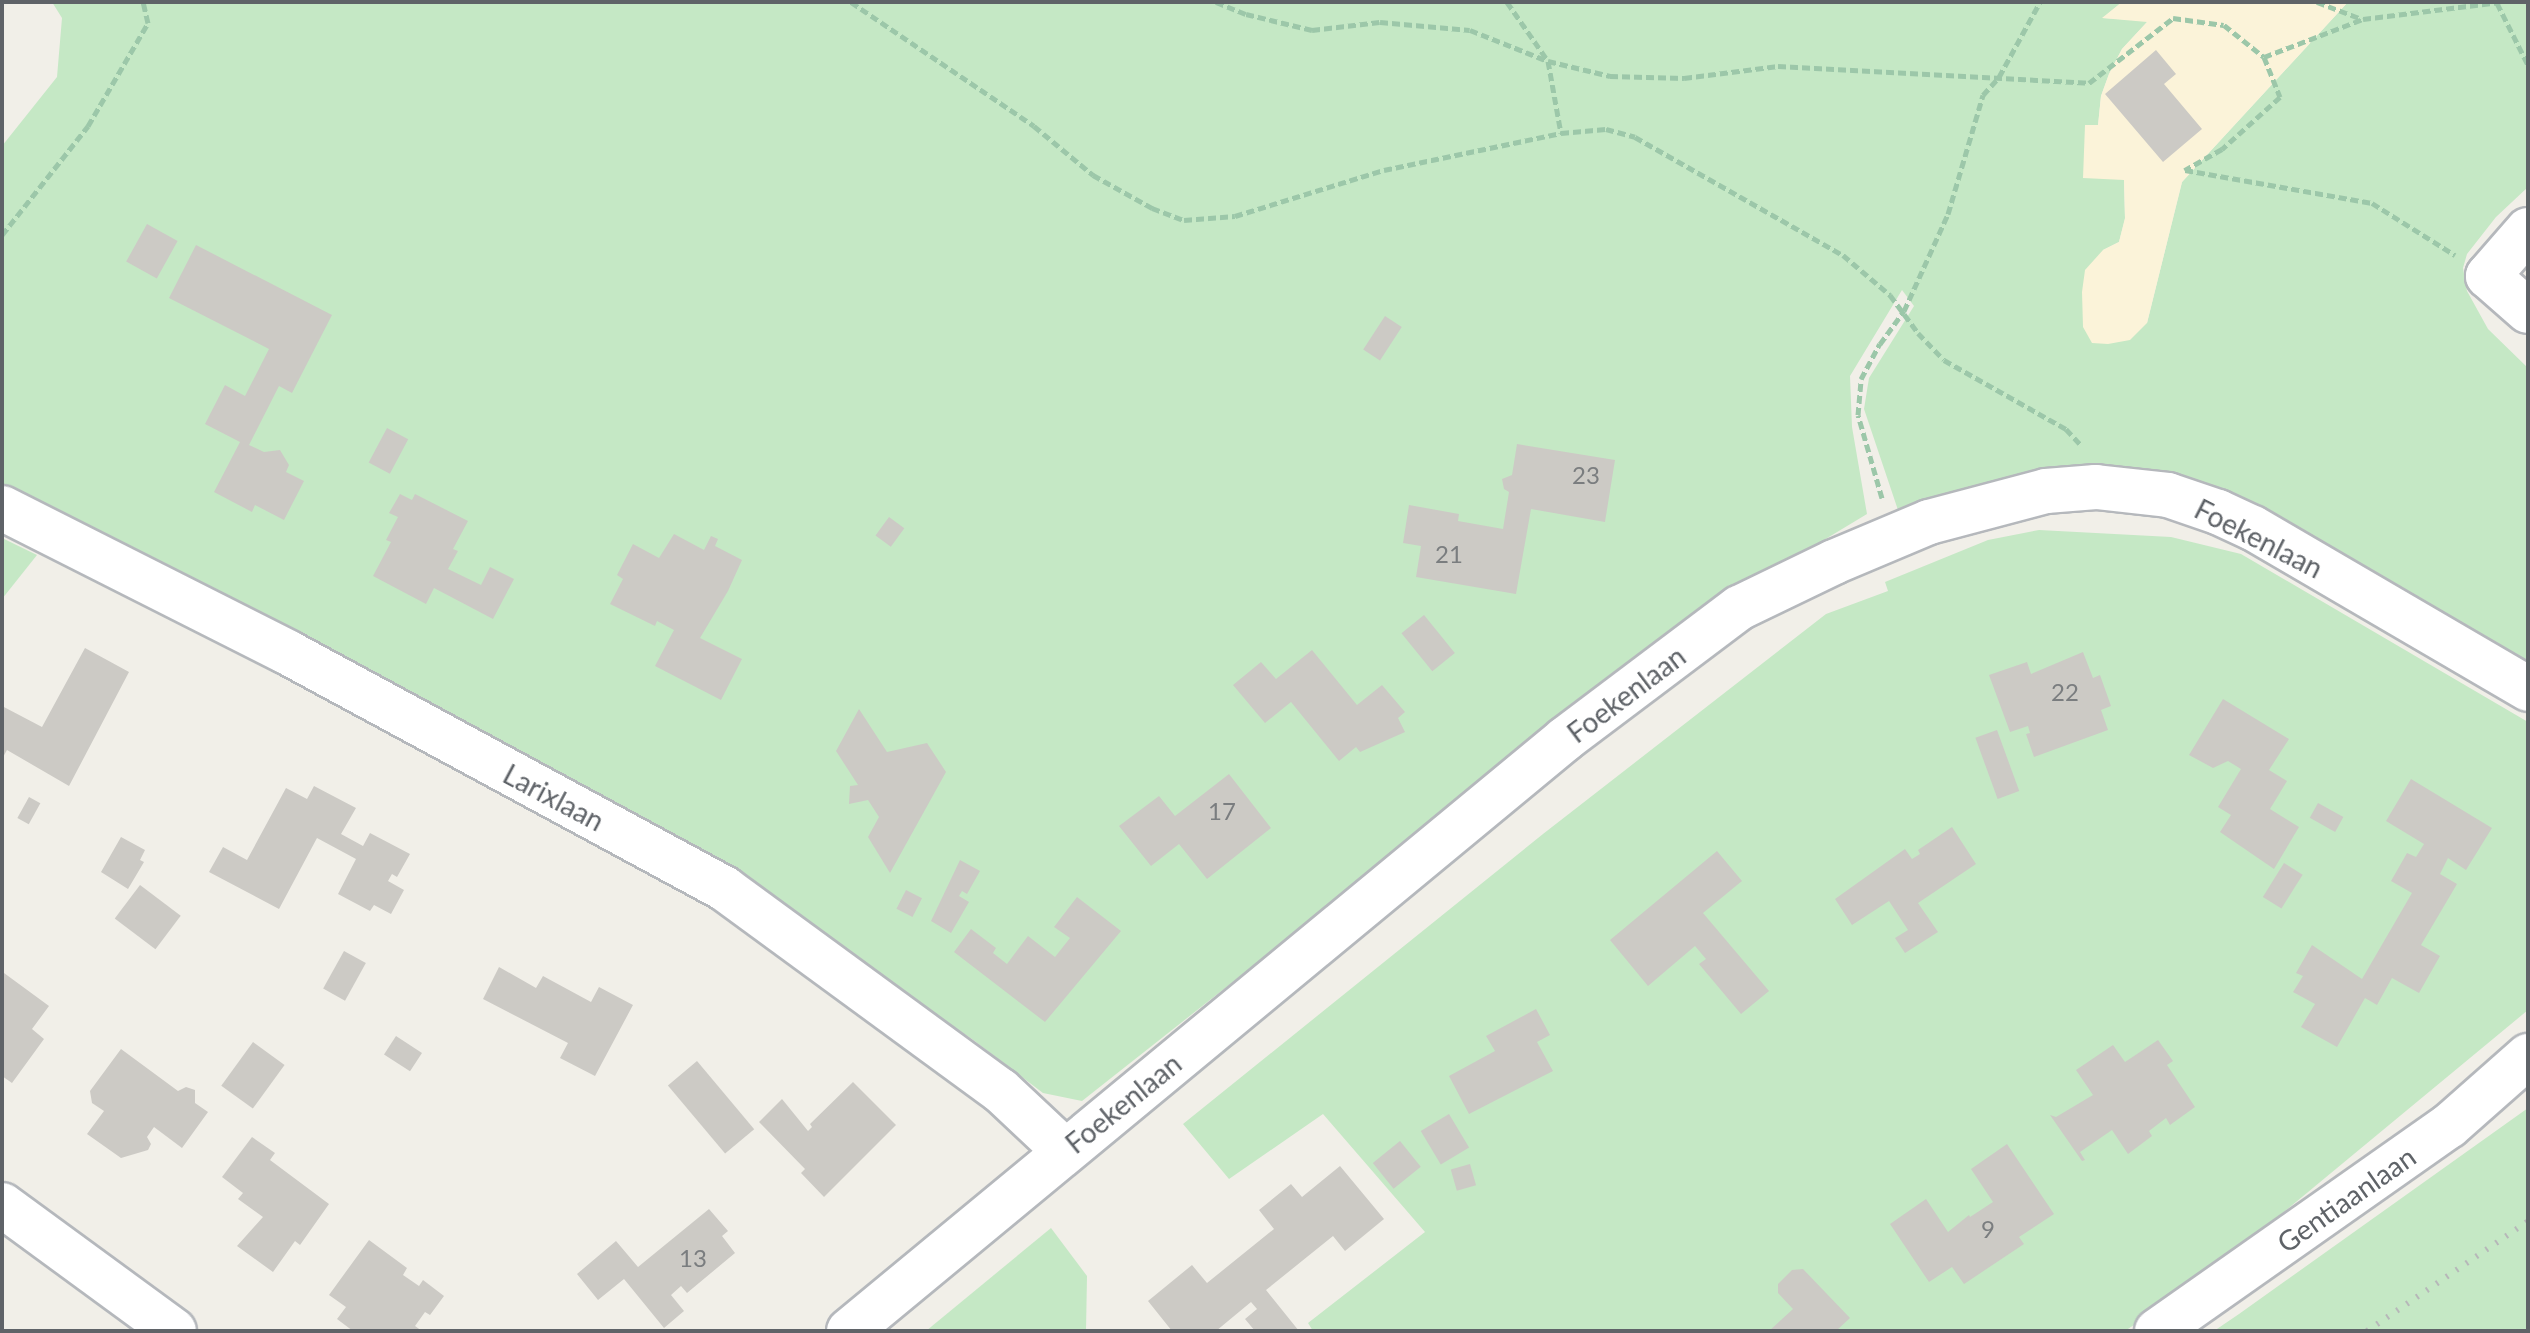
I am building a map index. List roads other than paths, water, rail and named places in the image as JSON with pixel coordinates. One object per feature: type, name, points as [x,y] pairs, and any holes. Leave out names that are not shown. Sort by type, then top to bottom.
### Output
[{"type":"street","points":[[2528,230],[2488,276],[2528,311]]},
{"type":"street","name":"Foekenlaan","points":[[849,1331],[1565,739],[1739,608],[1894,537],[1994,502],[2046,491],[2096,487],[2168,495],[2253,528],[2528,689]]},
{"type":"street","name":"Larixlaan","points":[[2,508],[287,652],[725,889],[1000,1090],[1065,1151]]},
{"type":"street","name":"Gentiaanlaan","points":[[2157,1331],[2449,1126],[2528,1056]]},
{"type":"street","points":[[2,1205],[174,1331]]},
{"type":"railway","points":[[2367,1331],[2528,1221]]}]
